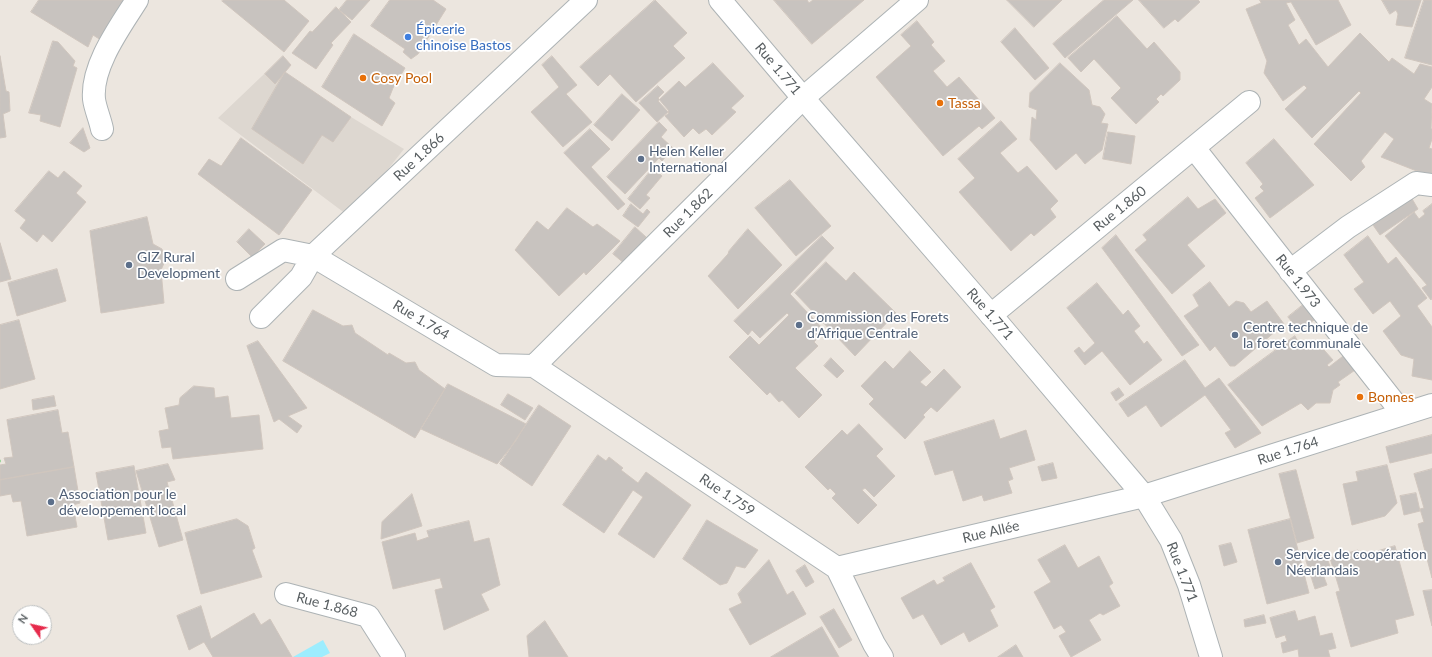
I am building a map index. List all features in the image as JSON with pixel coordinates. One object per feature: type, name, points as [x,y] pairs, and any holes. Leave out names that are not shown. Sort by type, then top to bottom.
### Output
[{"type":"street","points":[[102,129],[94,99],[95,79],[102,60],[136,0]]},
{"type":"street","name":"Rue 1.866","points":[[261,317],[301,277],[313,256],[586,0]]},
{"type":"street","name":"Rue 1.771","points":[[720,0],[991,315],[1144,496],[1171,540],[1189,585],[1211,657]]},
{"type":"street","name":"Rue 1.862","points":[[534,366],[803,98],[917,0]]},
{"type":"street","name":"Rue 1.860","points":[[991,315],[1249,102]]},
{"type":"street","name":"Rue 1.973","points":[[1194,148],[1403,414]]},
{"type":"street","points":[[1290,271],[1348,227],[1416,183],[1432,185]]},
{"type":"street","points":[[237,279],[283,250],[313,256]]},
{"type":"street","name":"Rue 1.764","points":[[313,256],[496,365],[534,366]]},
{"type":"street","name":"Rue 1.759","points":[[534,366],[837,568]]},
{"type":"street","name":"Rue 1.764","points":[[1144,496],[1432,405]]},
{"type":"street","name":"Rue Allée","points":[[837,568],[1144,496]]},
{"type":"street","points":[[837,568],[874,644],[882,657]]},
{"type":"street","name":"Rue 1.868","points":[[286,594],[368,616],[394,657]]},
{"type":"shaded area","points":[[283,56],[291,65],[285,73],[351,117],[404,149],[350,217],[218,118]]},
{"type":"water","points":[[323,640],[330,653],[322,657],[293,657]]},
{"type":"building","points":[[39,0],[130,0],[104,42],[93,35],[88,47],[31,12]]},
{"type":"building","points":[[284,0],[309,21],[284,52],[222,1]]},
{"type":"building","points":[[347,0],[370,0],[352,20],[339,10]]},
{"type":"building","name":"Épicerie chinoise Bastos","points":[[390,0],[433,0],[446,9],[418,54],[411,59],[403,52],[405,49],[371,26]]},
{"type":"building","points":[[655,0],[687,33],[673,46],[685,58],[636,102],[610,74],[598,86],[580,67]]},
{"type":"building","points":[[774,0],[807,0],[809,3],[813,0],[864,0],[812,44]]},
{"type":"building","points":[[1007,0],[1062,0],[1034,27]]},
{"type":"building","points":[[1104,0],[1133,0],[1065,58],[1053,44]]},
{"type":"building","points":[[1139,0],[1198,0],[1200,2],[1178,22],[1175,19],[1164,28]]},
{"type":"building","points":[[1260,0],[1338,0],[1351,25],[1316,45],[1291,2],[1286,3],[1295,20],[1288,25],[1299,45],[1306,39],[1328,67],[1360,33],[1389,62],[1392,58],[1414,74],[1420,64],[1432,67],[1432,87],[1424,99],[1432,104],[1432,139],[1429,148],[1432,149],[1432,177],[1381,157],[1394,139],[1385,132],[1361,161],[1365,167],[1351,181],[1314,144],[1361,93],[1359,91],[1312,138],[1285,109],[1307,88],[1304,85],[1283,101],[1264,73],[1267,61],[1246,9],[1261,3]]},
{"type":"building","points":[[1382,0],[1421,0],[1412,27],[1396,25],[1398,14],[1396,10],[1390,14]]},
{"type":"building","points":[[1424,0],[1432,0],[1432,65],[1405,58]]},
{"type":"building","points":[[336,7],[351,22],[331,43],[333,45],[316,69],[292,53],[310,31],[312,32]]},
{"type":"building","points":[[1117,16],[1147,49],[1154,42],[1180,72],[1180,80],[1163,96],[1161,94],[1156,99],[1159,102],[1136,124],[1111,98],[1121,88],[1094,59],[1081,72],[1068,58]]},
{"type":"building","name":"Tassa","points":[[917,21],[934,42],[931,45],[945,61],[933,71],[947,87],[959,77],[995,118],[982,129],[979,126],[943,156],[876,77],[911,46],[901,35]]},
{"type":"building","points":[[1015,28],[1049,68],[1035,80],[1001,42]]},
{"type":"building","name":"Cosy Pool","points":[[354,34],[405,68],[389,98],[395,103],[382,126],[322,87]]},
{"type":"building","points":[[53,41],[58,42],[75,61],[73,66],[77,68],[60,127],[40,121],[41,115],[29,113]]},
{"type":"building","points":[[0,56],[6,91],[9,92],[10,111],[3,114],[6,137],[0,138]]},
{"type":"building","points":[[283,56],[291,65],[275,84],[265,74]]},
{"type":"building","points":[[552,56],[577,85],[566,94],[592,122],[563,147],[531,112],[559,87],[542,65]]},
{"type":"building","points":[[713,63],[744,96],[731,108],[736,112],[712,135],[706,129],[699,134],[693,128],[684,137],[665,116],[669,113],[658,101],[679,81],[685,87]]},
{"type":"building","points":[[1060,63],[1089,90],[1092,105],[1100,107],[1105,114],[1101,123],[1108,124],[1102,150],[1085,164],[1076,153],[1056,170],[1030,140],[1032,117],[1036,120],[1037,110],[1029,107],[1030,93]]},
{"type":"building","points":[[285,72],[351,117],[333,142],[322,135],[303,164],[252,129]]},
{"type":"building","points":[[658,86],[664,92],[658,98],[669,111],[657,122],[639,103]]},
{"type":"building","points":[[622,94],[640,110],[612,141],[594,125]]},
{"type":"building","points":[[1001,121],[1017,139],[1000,153],[1018,173],[1027,166],[1058,201],[1050,209],[1056,217],[1034,236],[1031,233],[1011,251],[959,192],[975,178],[958,159]]},
{"type":"building","name":"Helen Keller International","points":[[659,122],[667,130],[661,137],[673,148],[662,161],[659,158],[625,194],[607,177]]},
{"type":"building","points":[[83,128],[90,148],[84,152],[70,143]]},
{"type":"building","points":[[590,129],[610,149],[591,167],[625,204],[618,210],[564,153]]},
{"type":"building","points":[[1108,132],[1135,136],[1131,164],[1103,159]]},
{"type":"building","points":[[241,138],[312,190],[279,235],[198,174],[209,159],[221,166]]},
{"type":"building","points":[[1274,139],[1314,185],[1270,218],[1255,198],[1264,191],[1260,187],[1263,184],[1246,163]]},
{"type":"building","points":[[653,168],[662,176],[646,195],[650,198],[640,209],[628,199]]},
{"type":"building","points":[[49,171],[58,178],[64,171],[82,186],[76,193],[86,202],[52,242],[43,234],[37,242],[20,228],[26,220],[15,211]]},
{"type":"building","points":[[790,180],[831,226],[796,256],[755,208]]},
{"type":"building","points":[[1188,197],[1198,209],[1215,199],[1226,213],[1187,245],[1205,266],[1172,294],[1135,250],[1147,240],[1143,235]]},
{"type":"building","points":[[1411,197],[1418,209],[1380,235],[1373,225]]},
{"type":"building","points":[[631,204],[643,214],[647,209],[650,212],[638,227],[623,216]]},
{"type":"building","points":[[1432,204],[1431,300],[1422,288],[1427,285],[1385,236],[1414,212],[1419,219],[1425,214],[1423,211]]},
{"type":"building","points":[[567,208],[593,227],[597,224],[620,241],[586,275],[584,272],[559,296],[515,250],[537,221],[548,230]]},
{"type":"building","name":"GIZ Rural Development","points":[[147,217],[153,244],[162,249],[165,261],[161,270],[164,303],[101,313],[90,231]]},
{"type":"building","points":[[635,227],[646,237],[625,264],[613,254]]},
{"type":"building","points":[[249,229],[265,244],[252,257],[237,242]]},
{"type":"building","points":[[748,229],[782,265],[738,309],[708,276]]},
{"type":"building","points":[[1116,235],[1199,345],[1182,356],[1102,248]]},
{"type":"building","name":"Commission des Forets d'Afrique Centrale","points":[[822,236],[834,248],[790,294],[825,331],[814,342],[818,346],[795,368],[822,395],[799,418],[782,400],[779,402],[770,392],[767,395],[729,357],[750,336],[759,345],[789,315],[787,313],[760,338],[752,330],[748,335],[734,321]]},
{"type":"building","points":[[1368,236],[1388,264],[1396,257],[1427,298],[1417,306],[1432,327],[1432,380],[1412,376],[1414,359],[1401,355],[1383,331],[1401,316],[1390,301],[1373,314],[1354,289],[1364,282],[1344,255]]},
{"type":"building","points":[[0,243],[11,279],[0,282]]},
{"type":"building","points":[[826,262],[846,281],[854,272],[896,313],[855,356],[795,293]]},
{"type":"building","points":[[57,269],[66,301],[17,316],[8,283]]},
{"type":"building","name":"Centre technique de la foret communale","points":[[1210,282],[1229,307],[1236,301],[1244,303],[1251,312],[1267,301],[1284,324],[1235,366],[1230,366],[1215,346],[1210,351],[1184,316],[1199,306],[1193,295]]},
{"type":"building","points":[[1097,283],[1123,315],[1128,310],[1140,326],[1134,331],[1144,344],[1147,341],[1162,360],[1130,385],[1102,351],[1085,365],[1074,351],[1079,347],[1084,353],[1095,343],[1067,308]]},
{"type":"building","points":[[1303,305],[1314,320],[1299,331],[1288,317]]},
{"type":"building","points":[[313,310],[343,326],[352,325],[355,333],[388,355],[389,353],[406,363],[415,362],[419,370],[445,389],[415,438],[283,361]]},
{"type":"building","points":[[19,320],[35,379],[0,389],[0,325]]},
{"type":"building","points":[[1295,336],[1298,342],[1316,341],[1333,360],[1327,365],[1329,367],[1347,353],[1358,368],[1338,382],[1340,385],[1333,390],[1330,403],[1316,403],[1308,410],[1301,403],[1262,426],[1228,385]]},
{"type":"building","points":[[258,341],[307,408],[288,416],[302,426],[297,433],[279,419],[274,422],[247,346]]},
{"type":"building","points":[[910,351],[931,372],[920,382],[926,387],[944,369],[961,387],[937,412],[931,407],[923,415],[925,417],[905,439],[869,404],[874,399],[861,386],[885,361],[893,369]]},
{"type":"building","points":[[831,358],[844,371],[837,378],[824,366]]},
{"type":"building","points":[[1185,360],[1205,388],[1219,378],[1261,433],[1235,448],[1225,433],[1231,430],[1205,395],[1161,427],[1146,405],[1128,417],[1119,404]]},
{"type":"building","points":[[448,384],[526,424],[515,442],[497,464],[421,429]]},
{"type":"building","points":[[194,386],[214,388],[215,398],[228,396],[231,418],[259,415],[263,449],[173,459],[171,447],[162,448],[159,431],[169,429],[165,408],[179,405],[180,398]]},
{"type":"building","points":[[1119,388],[1124,395],[1116,401],[1111,393]]},
{"type":"building","points":[[508,394],[533,408],[525,420],[501,405]]},
{"type":"building","points":[[54,396],[56,406],[33,410],[32,400]]},
{"type":"building","points":[[539,405],[571,426],[532,486],[500,464]]},
{"type":"building","points":[[58,410],[62,433],[68,432],[74,467],[0,480],[0,465],[6,464],[4,458],[13,457],[7,420]]},
{"type":"building","points":[[994,420],[1000,439],[1026,430],[1035,460],[1009,468],[1013,479],[1008,481],[1012,493],[984,501],[982,495],[963,501],[953,470],[935,475],[924,442]]},
{"type":"building","points":[[859,424],[883,449],[876,456],[895,476],[874,497],[865,488],[862,490],[877,505],[858,524],[832,498],[836,494],[830,488],[828,490],[805,467],[842,430],[847,435]]},
{"type":"building","points":[[1432,435],[1432,453],[1390,463],[1386,447]]},
{"type":"building","points":[[598,455],[606,461],[609,457],[623,468],[621,470],[638,483],[646,472],[691,505],[654,558],[618,534],[643,497],[633,490],[604,533],[563,505]]},
{"type":"building","points":[[1053,463],[1057,478],[1042,481],[1038,467]]},
{"type":"building","points":[[168,464],[175,480],[167,482],[183,540],[159,547],[136,471]]},
{"type":"building","points":[[1387,465],[1397,503],[1385,516],[1352,525],[1343,484],[1358,481],[1356,472]]},
{"type":"building","points":[[134,466],[146,533],[108,540],[96,473]]},
{"type":"building","name":"Association pour le développement local","points":[[74,467],[80,503],[73,505],[77,527],[27,536],[21,501],[13,502],[11,494],[0,496],[0,480]]},
{"type":"building","points":[[1432,469],[1432,578],[1418,524],[1424,522],[1420,509],[1424,508],[1414,474]]},
{"type":"building","points":[[1296,470],[1314,538],[1297,543],[1279,474]]},
{"type":"building","points":[[1416,493],[1420,511],[1404,515],[1400,496]]},
{"type":"building","points":[[412,494],[422,526],[381,539],[382,522]]},
{"type":"building","points":[[237,519],[248,526],[255,548],[252,550],[262,577],[201,594],[185,533]]},
{"type":"building","name":"Service de coopération Néerlandais","points":[[1290,519],[1309,593],[1267,604],[1248,530]]},
{"type":"building","points":[[707,520],[758,550],[745,568],[736,566],[727,583],[720,585],[683,559]]},
{"type":"building","points":[[469,521],[474,542],[489,538],[500,585],[481,594],[489,610],[444,630],[435,590],[443,588],[440,578],[393,589],[382,542],[415,533],[417,541],[429,537],[427,531]]},
{"type":"building","points":[[1231,543],[1237,562],[1224,566],[1219,546]]},
{"type":"building","points":[[1065,545],[1078,568],[1099,556],[1113,583],[1109,586],[1120,606],[1103,615],[1100,613],[1089,620],[1101,640],[1071,657],[1059,636],[1066,632],[1061,625],[1054,629],[1034,592],[1051,582],[1038,560]]},
{"type":"building","points":[[1395,546],[1414,615],[1395,620],[1398,633],[1351,647],[1336,592],[1340,591],[1330,558],[1358,550],[1360,556]]},
{"type":"building","points":[[1326,555],[1331,569],[1322,572],[1327,585],[1315,589],[1306,561]]},
{"type":"building","points":[[769,560],[787,595],[793,591],[806,614],[750,645],[729,609],[742,603],[738,594]]},
{"type":"building","points":[[971,563],[995,607],[990,610],[998,626],[969,642],[964,632],[941,645],[923,614],[913,619],[901,598],[934,580],[937,585],[945,581],[943,578]]},
{"type":"building","points":[[805,565],[814,582],[806,587],[796,571]]},
{"type":"building","points":[[1432,590],[1432,626],[1423,591]]},
{"type":"building","points":[[201,606],[211,639],[254,613],[261,625],[270,619],[292,657],[213,657],[204,642],[189,650],[177,616]]},
{"type":"building","points":[[834,609],[852,640],[839,648],[820,617]]},
{"type":"building","points":[[1295,611],[1298,621],[1315,616],[1320,636],[1332,633],[1336,648],[1328,650],[1330,657],[1299,657],[1298,649],[1283,653],[1281,643],[1287,641],[1285,635],[1276,638],[1270,618]]},
{"type":"building","points":[[1264,615],[1266,623],[1245,627],[1244,620]]},
{"type":"building","points":[[545,621],[568,657],[529,657],[527,636]]},
{"type":"building","points":[[822,627],[839,657],[771,657]]},
{"type":"building","points":[[1016,645],[1023,657],[998,657]]},
{"type":"place","name":"Épicerie chinoise Bastos","points":[[408,37]]},
{"type":"place","name":"Cosy Pool","points":[[363,78]]},
{"type":"place","name":"Tassa","points":[[940,103]]},
{"type":"place","name":"Helen Keller International","points":[[641,159]]},
{"type":"place","name":"GIZ Rural Development","points":[[129,265]]},
{"type":"place","name":"Commission des Forets d'Afrique Centrale","points":[[799,325]]},
{"type":"place","name":"Centre technique de la foret communale","points":[[1235,335]]},
{"type":"place","name":"Bonnes","points":[[1360,397]]},
{"type":"place","name":"Association pour le développement local","points":[[51,502]]},
{"type":"place","name":"Service de coopération Néerlandais","points":[[1278,562]]}]
